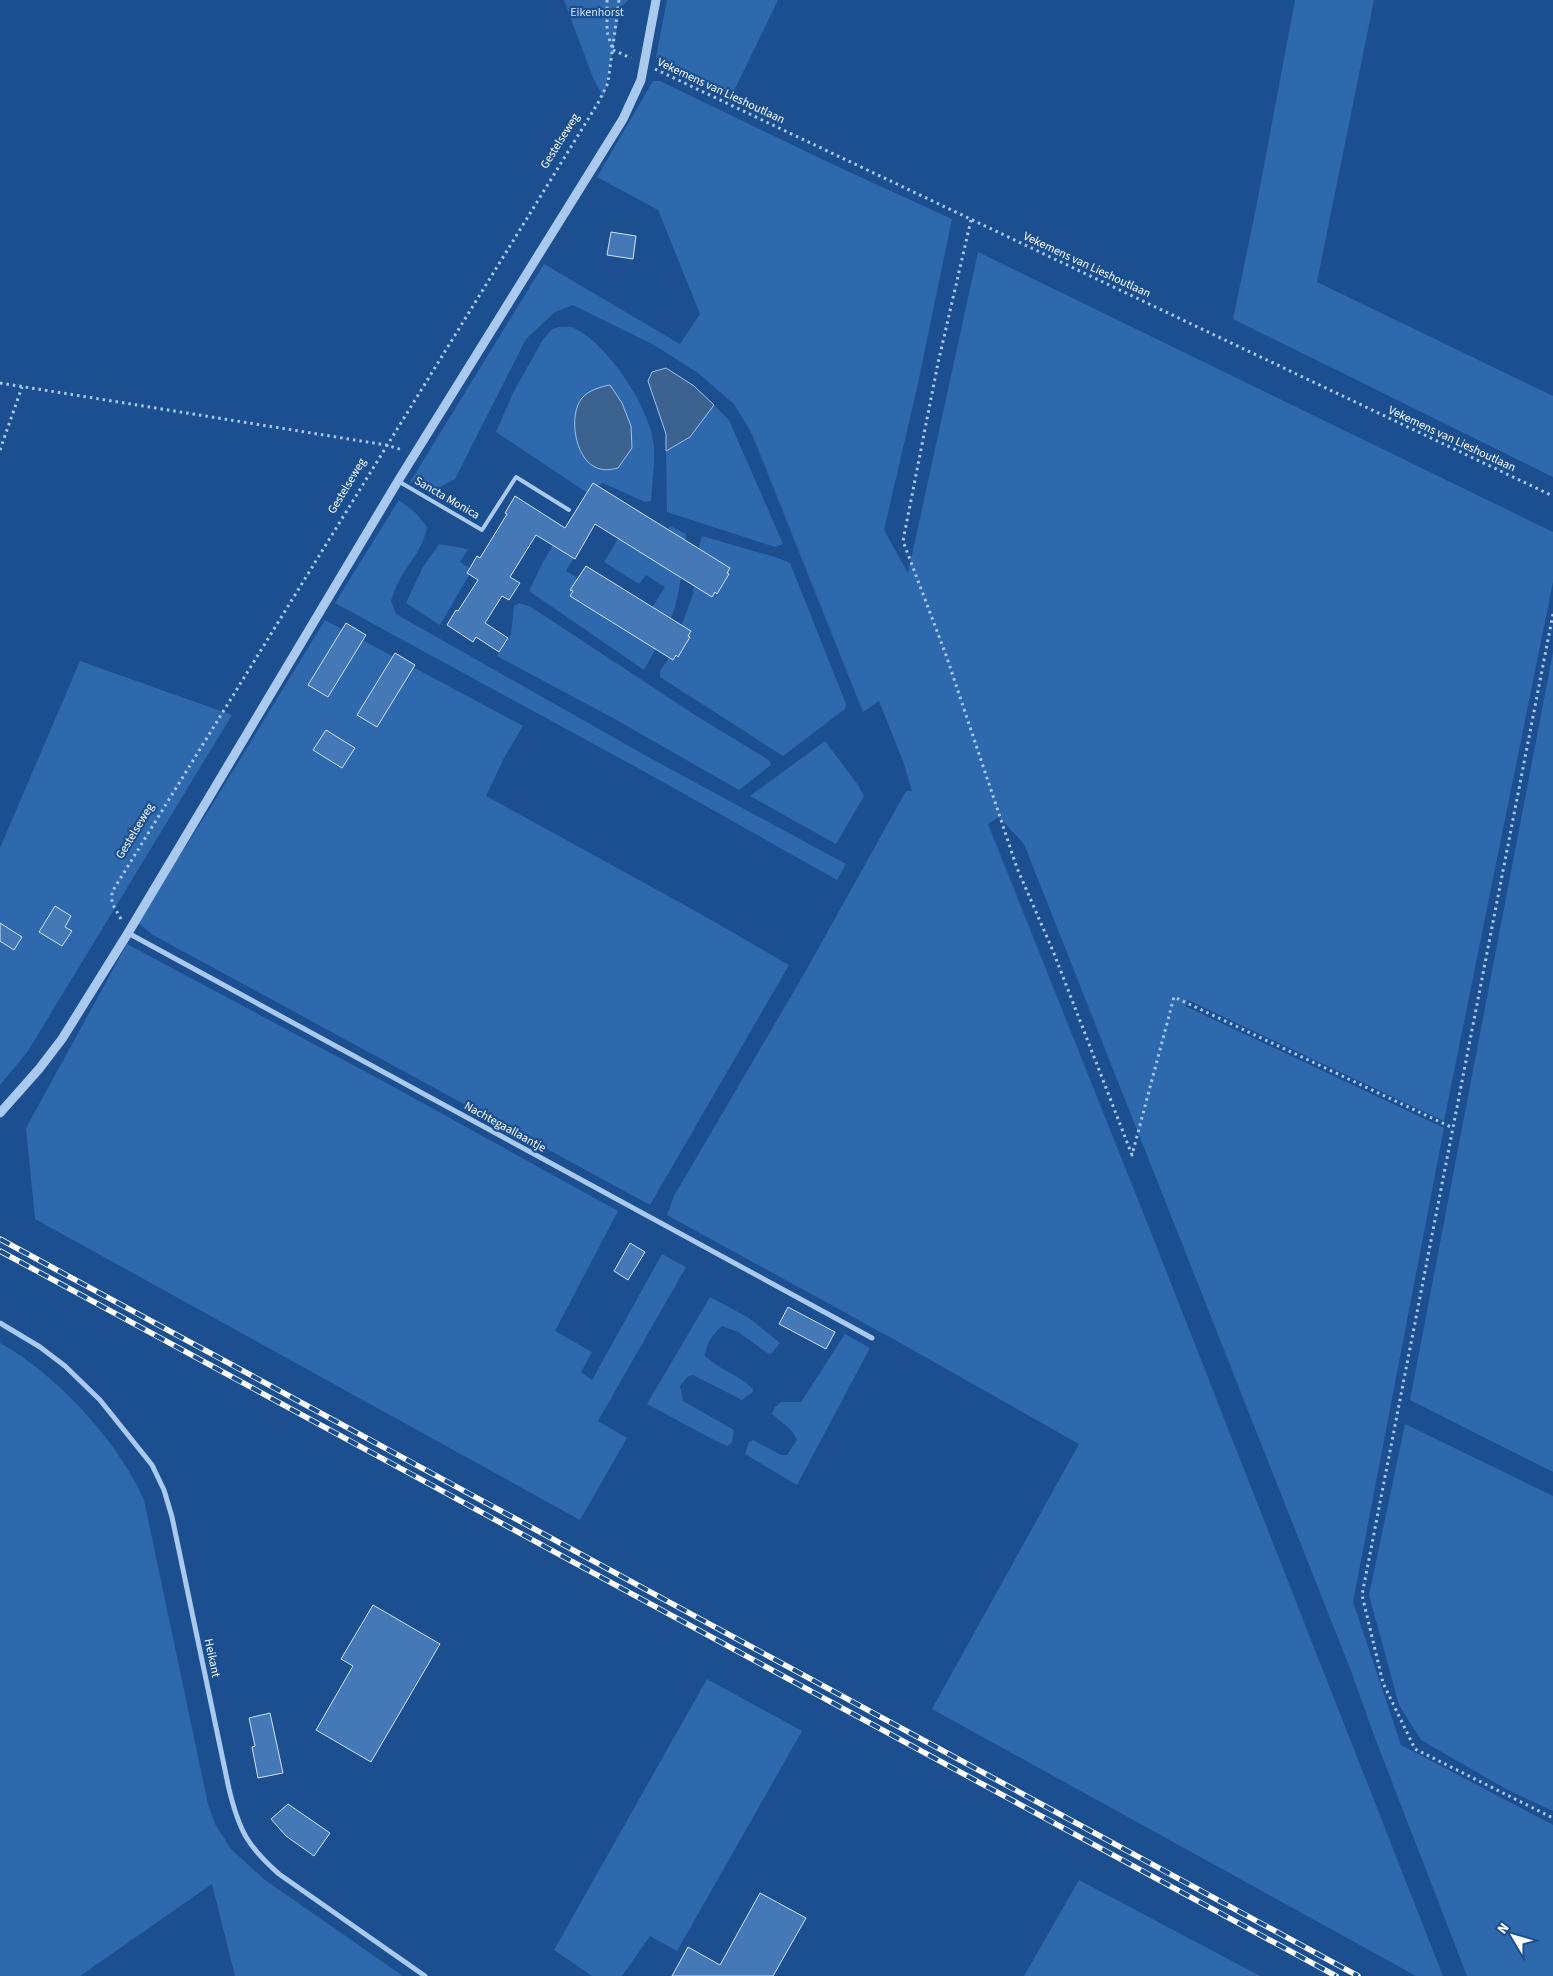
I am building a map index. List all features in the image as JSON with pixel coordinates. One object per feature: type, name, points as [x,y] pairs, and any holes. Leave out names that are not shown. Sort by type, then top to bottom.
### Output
[{"type":"street","points":[[0,1113],[39,1069],[62,1039],[128,933],[398,481],[623,119],[641,80],[656,0]]},
{"type":"street","name":"Nachtegaallaantje","points":[[128,933],[872,1338]]},
{"type":"street","name":"Heikant","points":[[0,1323],[40,1347],[65,1366],[100,1400],[152,1465],[164,1490],[172,1517],[234,1812],[244,1837],[260,1857],[279,1874],[425,1976]]},
{"type":"lane","name":"Sancta Monica","points":[[398,481],[482,530],[516,477],[569,510]]},
{"type":"path","points":[[608,0],[608,32],[613,50]]},
{"type":"path","name":"Gestelseweg","points":[[128,933],[112,903],[112,892],[598,103],[608,83],[618,0]]},
{"type":"path","name":"Vekemens van Lieshoutlaan","points":[[613,50],[1553,496]]},
{"type":"path","points":[[971,220],[938,364],[903,541],[946,655],[1017,868],[1053,951],[1132,1155],[1174,997],[1453,1128]]},
{"type":"path","points":[[0,383],[386,445],[415,454]]},
{"type":"path","points":[[0,450],[22,387]]},
{"type":"path","points":[[1553,614],[1362,1596],[1383,1683],[1415,1749],[1553,1818]]},
{"type":"green space","name":"Eikenhorst","points":[[564,0],[628,0],[621,7],[604,98],[593,78]]},
{"type":"green space","points":[[667,0],[778,0],[732,95],[656,57]]},
{"type":"green space","points":[[1295,0],[1374,0],[1317,282],[1553,396],[1553,477],[1233,319]]},
{"type":"green space","points":[[653,81],[660,81],[832,164],[952,219],[917,388],[884,530],[908,573],[978,252],[1553,532],[1553,582],[1444,1121],[1188,1000],[1185,1006],[1444,1128],[1353,1602],[1401,1745],[1553,1825],[1553,1976],[1467,1976],[1351,1671],[1024,844],[999,817],[988,824],[1143,1212],[1443,1976],[1416,1976],[932,1709],[1079,1444],[895,1340],[667,1215],[674,1196],[804,974],[906,791],[912,791],[904,764],[879,701],[863,712],[752,434],[734,404],[698,373],[654,345],[573,305],[555,312],[526,339],[455,479],[433,491],[410,482],[544,264],[680,344],[700,314],[658,210],[597,177]]},
{"type":"green space","points":[[559,327],[574,328],[601,348],[614,363],[637,397],[651,432],[654,447],[651,501],[645,502],[603,483],[586,492],[496,432],[513,393],[542,341],[552,329]]},
{"type":"green space","points":[[714,405],[729,420],[783,544],[775,547],[667,512],[666,451],[690,437]]},
{"type":"green space","points":[[399,500],[416,513],[427,527],[419,548],[400,579],[391,601],[396,614],[650,758],[846,864],[837,880],[656,778],[335,603]]},
{"type":"green space","points":[[670,526],[686,534],[679,589],[669,623],[644,670],[529,591],[553,545],[574,558],[566,571],[645,619],[665,587],[646,575],[639,584],[604,562],[625,527],[651,553]]},
{"type":"green space","points":[[702,536],[790,563],[846,704],[845,709],[783,756],[660,677],[660,671],[671,655],[693,594]]},
{"type":"green space","points":[[439,544],[468,549],[460,562],[472,570],[440,625],[406,603],[423,567]]},
{"type":"green space","points":[[519,603],[531,607],[695,715],[770,761],[771,765],[739,790],[613,718],[497,656],[511,635],[514,606]]},
{"type":"green space","points":[[325,620],[523,726],[505,756],[486,796],[699,913],[789,965],[650,1205],[153,935],[137,922],[209,810]]},
{"type":"green space","points":[[1553,652],[1553,1472],[1410,1400]]},
{"type":"green space","points":[[80,661],[232,715],[28,1051],[0,1085],[0,848]]},
{"type":"green space","points":[[825,741],[864,796],[836,844],[750,796]]},
{"type":"green space","points":[[127,944],[381,1080],[618,1211],[555,1331],[592,1352],[581,1372],[592,1380],[662,1254],[686,1267],[598,1421],[627,1438],[580,1520],[35,1219],[26,1128]]},
{"type":"green space","points":[[710,1297],[749,1318],[780,1343],[769,1354],[738,1332],[722,1326],[710,1339],[705,1356],[747,1384],[753,1389],[753,1392],[742,1400],[693,1375],[687,1377],[680,1386],[683,1401],[734,1430],[732,1442],[728,1446],[647,1404]]},
{"type":"green space","points":[[845,1334],[870,1348],[797,1485],[745,1454],[749,1442],[753,1440],[781,1455],[787,1455],[797,1440],[792,1431],[772,1414],[775,1407],[781,1402],[801,1402]]},
{"type":"green space","points":[[0,1343],[42,1372],[83,1411],[119,1455],[144,1500],[208,1804],[215,1824],[231,1849],[265,1880],[403,1976],[235,1976],[212,1884],[80,1976],[0,1976]]},
{"type":"green space","points":[[1405,1424],[1553,1496],[1553,1811],[1506,1789],[1421,1740],[1399,1705],[1369,1595]]},
{"type":"green space","points":[[707,1679],[802,1731],[677,1951],[650,1936],[622,1976],[592,1976],[554,1950]]},
{"type":"green space","points":[[1079,1880],[1260,1976],[1024,1976]]},
{"type":"shaded area","points":[[666,368],[694,386],[714,405],[690,437],[666,451],[666,434],[648,381],[652,372]]},
{"type":"shaded area","points":[[610,385],[622,403],[631,426],[632,448],[618,468],[603,470],[588,462],[578,446],[575,415],[578,405],[585,395],[595,389]]},
{"type":"building","points":[[611,232],[636,236],[633,259],[607,255]]},
{"type":"building","points":[[593,483],[730,568],[727,573],[729,574],[717,594],[715,592],[712,597],[595,524],[575,559],[536,535],[510,577],[520,583],[509,600],[502,596],[485,623],[508,638],[499,652],[476,637],[473,642],[447,625],[478,580],[467,573],[477,556],[480,558],[507,514],[505,513],[515,496],[565,528]]},
{"type":"building","points":[[586,566],[691,631],[688,636],[690,637],[678,657],[676,655],[673,660],[570,596],[573,591],[570,590]]},
{"type":"building","points":[[346,623],[366,635],[328,697],[308,685]]},
{"type":"building","points":[[395,653],[415,665],[377,727],[357,715]]},
{"type":"building","points":[[326,730],[355,748],[342,768],[313,750]]},
{"type":"building","points":[[55,906],[71,916],[65,927],[72,931],[62,946],[39,932]]},
{"type":"building","points":[[0,923],[22,937],[14,950],[0,941]]},
{"type":"building","points":[[630,1243],[645,1252],[628,1280],[614,1271]]},
{"type":"building","points":[[788,1307],[835,1332],[826,1349],[779,1324]]},
{"type":"building","points":[[373,1605],[440,1644],[371,1762],[316,1730],[353,1666],[341,1659]]},
{"type":"building","points":[[270,1713],[283,1773],[258,1778],[252,1747],[255,1746],[249,1718]]},
{"type":"building","points":[[288,1804],[330,1833],[314,1856],[286,1836],[271,1819]]},
{"type":"building","points":[[760,1893],[806,1918],[773,1976],[672,1976],[688,1947],[720,1965]]},
{"type":"railway","points":[[0,1239],[1358,1976]]},
{"type":"railway","points":[[0,1251],[1336,1976]]}]
